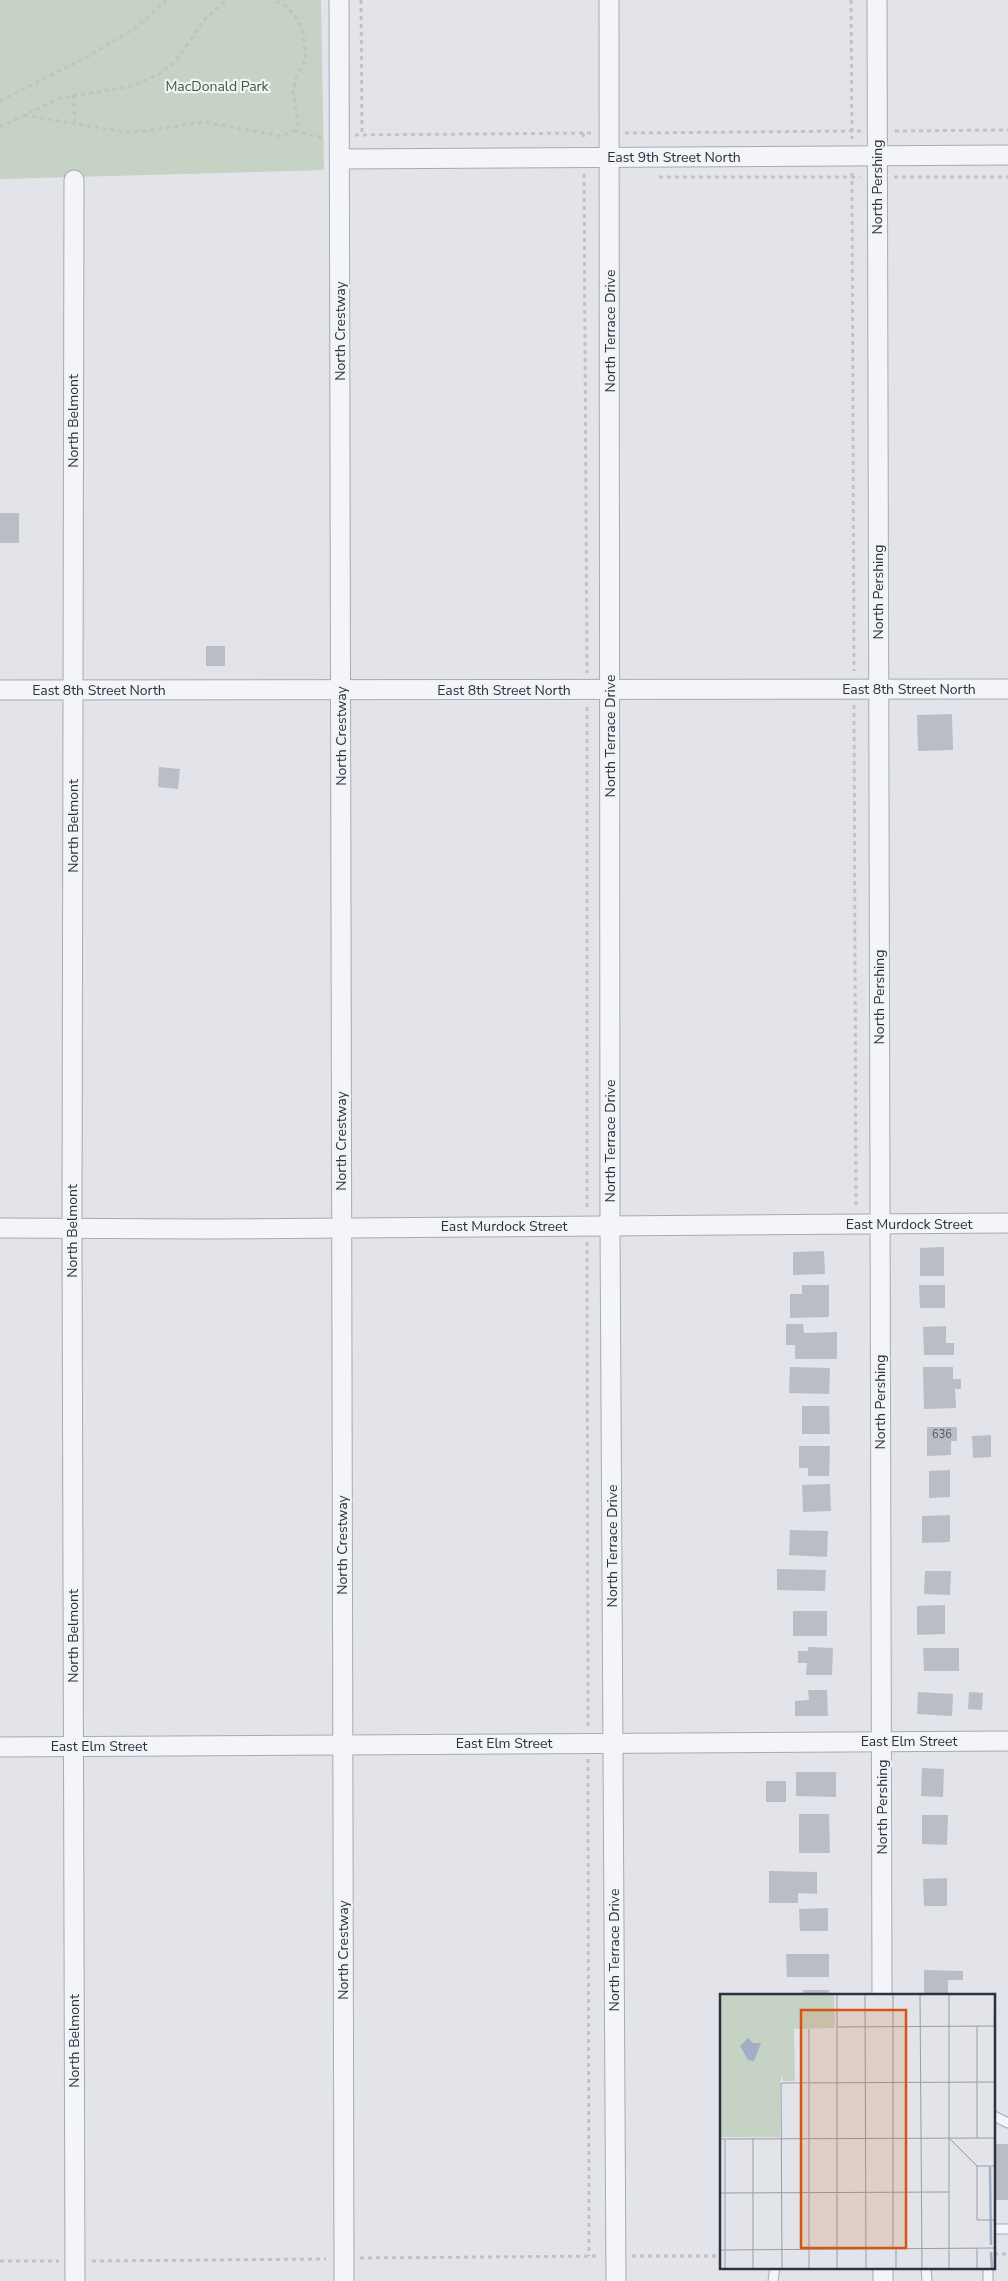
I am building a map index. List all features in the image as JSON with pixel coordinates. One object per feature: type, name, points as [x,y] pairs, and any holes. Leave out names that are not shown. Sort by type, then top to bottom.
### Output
[{"type":"street","name":"North Crestway","points":[[339,0],[344,146],[341,690],[344,2281]]},
{"type":"street","name":"North Terrace Drive","points":[[609,0],[610,1226],[616,2281]]},
{"type":"street","name":"North Pershing","points":[[877,0],[882,1994]]},
{"type":"street","name":"East 9th Street North","points":[[344,146],[584,158],[1008,155]]},
{"type":"street","name":"North Belmont","points":[[74,180],[72,1228],[75,2281]]},
{"type":"street","name":"East 8th Street North","points":[[0,690],[1008,688]]},
{"type":"street","name":"East Murdock Street","points":[[0,1228],[1008,1223]]},
{"type":"street","name":"East Elm Street","points":[[0,1747],[1008,1741]]},
{"type":"street","points":[[883,2268],[883,2281]]},
{"type":"lane","points":[[996,2117],[1008,2124]]},
{"type":"lane","points":[[773,2281],[775,2268]]},
{"type":"lane","points":[[926,2268],[927,2281]]},
{"type":"lane","points":[[988,2268],[988,2281]]},
{"type":"path","points":[[0,102],[89,56],[138,26],[167,0]]},
{"type":"path","points":[[0,127],[60,98],[132,86],[159,74],[174,63],[206,18],[227,0]]},
{"type":"path","points":[[24,115],[126,132],[204,122],[281,136],[294,130],[298,124],[293,92],[296,78],[306,59],[303,34],[298,20],[286,6],[273,0]]},
{"type":"path","points":[[361,0],[362,135]]},
{"type":"path","points":[[851,0],[856,1207]]},
{"type":"path","points":[[73,95],[75,122]]},
{"type":"path","points":[[294,130],[344,146],[362,135],[1008,130]]},
{"type":"path","points":[[583,134],[587,690],[589,2256]]},
{"type":"path","points":[[654,177],[1008,176]]},
{"type":"path","points":[[575,177],[609,177]]},
{"type":"green space","name":"MacDonald Park","points":[[0,0],[321,0],[324,170],[0,179]]},
{"type":"building","points":[[0,513],[19,513],[19,543],[0,543]]},
{"type":"building","points":[[206,646],[225,646],[225,666],[206,666]]},
{"type":"building","points":[[952,714],[953,750],[918,751],[917,715]]},
{"type":"building","points":[[159,767],[180,769],[178,789],[158,787]]},
{"type":"building","points":[[944,1247],[944,1276],[920,1276],[920,1248]]},
{"type":"building","points":[[824,1251],[825,1274],[793,1275],[793,1252]]},
{"type":"building","points":[[802,1285],[829,1285],[829,1317],[790,1318],[790,1294],[802,1294]]},
{"type":"building","points":[[919,1285],[945,1285],[945,1308],[920,1308]]},
{"type":"building","points":[[786,1324],[803,1324],[804,1333],[837,1332],[837,1359],[795,1359],[795,1345],[786,1345]]},
{"type":"building","points":[[946,1326],[946,1343],[954,1343],[954,1355],[924,1355],[923,1327]]},
{"type":"building","points":[[790,1367],[830,1368],[829,1394],[789,1393]]},
{"type":"building","points":[[923,1367],[953,1367],[953,1379],[961,1379],[961,1389],[955,1389],[956,1408],[924,1409]]},
{"type":"building","points":[[802,1406],[829,1406],[830,1434],[802,1434]]},
{"type":"building","points":[[927,1427],[957,1427],[957,1441],[951,1441],[951,1455],[927,1456]]},
{"type":"building","points":[[991,1435],[991,1457],[973,1458],[972,1436]]},
{"type":"building","points":[[799,1446],[830,1446],[829,1476],[808,1476],[808,1468],[799,1468]]},
{"type":"building","points":[[950,1470],[950,1497],[929,1498],[929,1471]]},
{"type":"building","points":[[830,1484],[831,1511],[803,1512],[802,1485]]},
{"type":"building","points":[[950,1515],[950,1542],[922,1543],[922,1516]]},
{"type":"building","points":[[790,1530],[828,1531],[827,1557],[789,1555]]},
{"type":"building","points":[[777,1569],[826,1570],[825,1591],[777,1590]]},
{"type":"building","points":[[925,1571],[951,1571],[950,1595],[924,1594]]},
{"type":"building","points":[[945,1605],[945,1634],[917,1635],[917,1606]]},
{"type":"building","points":[[793,1611],[827,1611],[827,1636],[793,1636]]},
{"type":"building","points":[[808,1647],[833,1648],[832,1675],[806,1675],[807,1663],[798,1663],[798,1651],[808,1651]]},
{"type":"building","points":[[923,1648],[959,1648],[959,1671],[924,1671]]},
{"type":"building","points":[[808,1690],[827,1690],[828,1716],[795,1716],[795,1701],[809,1700]]},
{"type":"building","points":[[918,1692],[953,1694],[952,1716],[917,1714]]},
{"type":"building","points":[[969,1692],[983,1693],[982,1710],[968,1709]]},
{"type":"building","points":[[922,1768],[944,1769],[943,1797],[921,1796]]},
{"type":"building","points":[[796,1772],[836,1772],[836,1797],[796,1796]]},
{"type":"building","points":[[766,1781],[786,1781],[786,1802],[766,1802]]},
{"type":"building","points":[[799,1814],[829,1814],[830,1853],[799,1853]]},
{"type":"building","points":[[922,1815],[948,1815],[947,1845],[922,1844]]},
{"type":"building","points":[[769,1871],[817,1872],[817,1894],[798,1893],[798,1903],[769,1903]]},
{"type":"building","points":[[947,1878],[947,1906],[924,1906],[923,1879]]},
{"type":"building","points":[[828,1908],[828,1931],[800,1931],[799,1909]]},
{"type":"building","points":[[786,1954],[829,1954],[829,1977],[787,1977]]},
{"type":"building","points":[[924,1970],[963,1971],[963,1980],[948,1980],[948,1994],[924,1994]]},
{"type":"building","points":[[803,1990],[829,1990],[829,1994],[803,1994]]},
{"type":"building","points":[[996,2144],[1008,2144],[1008,2200],[996,2200]]}]
